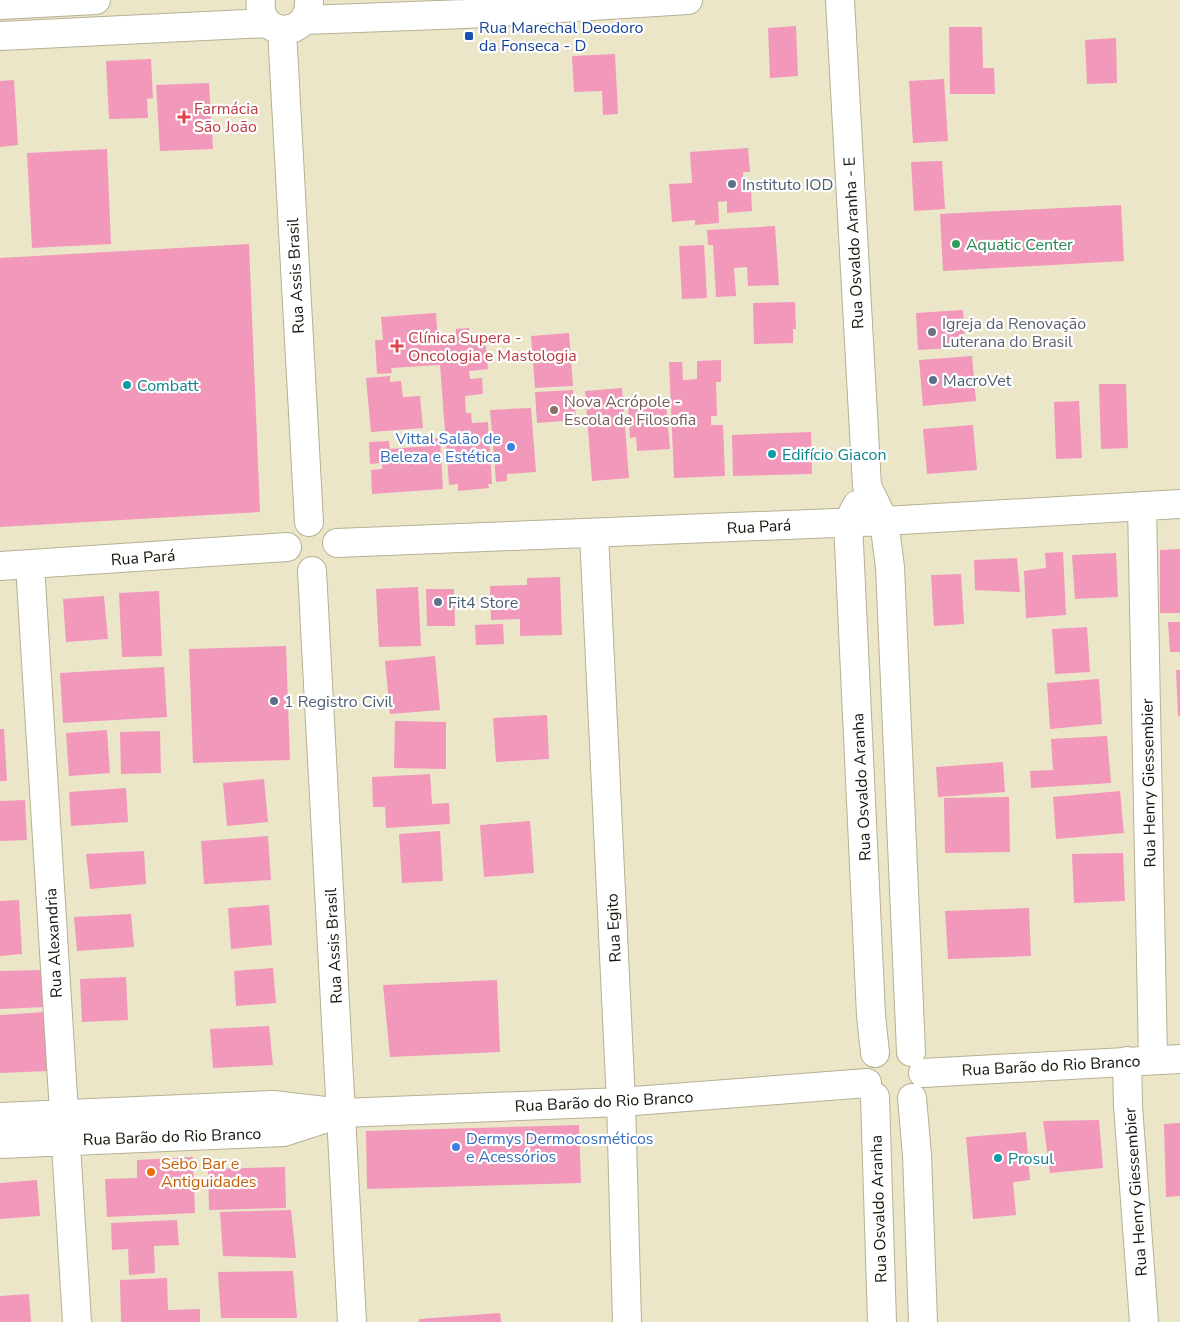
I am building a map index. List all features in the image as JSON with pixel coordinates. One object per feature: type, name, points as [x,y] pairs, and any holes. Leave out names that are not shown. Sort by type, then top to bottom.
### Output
[{"type":"street","points":[[96,0],[8,5],[9,36],[285,15],[465,14],[578,3],[688,0]]},
{"type":"street","name":"Rua Osvaldo Aranha - E","points":[[840,0],[867,486],[884,521]]},
{"type":"street","name":"Rua Assis Brasil","points":[[285,15],[309,522]]},
{"type":"street","points":[[848,522],[867,486]]},
{"type":"street","name":"Rua Pará","points":[[337,543],[884,521],[1180,504]]},
{"type":"street","name":"Rua Henry Giessembier","points":[[1142,506],[1140,1061],[1128,1106],[1144,1322]]},
{"type":"street","points":[[316,521],[327,526],[334,534],[337,543],[336,556],[329,565],[312,571],[297,566],[290,558],[287,547],[289,536],[295,527],[316,521]]},
{"type":"street","points":[[884,521],[890,567],[899,786],[907,930],[917,1062],[918,1091],[912,1098],[899,1104],[886,1103],[871,1090],[865,1070],[876,1053],[886,1047],[899,1047],[917,1062]]},
{"type":"street","name":"Rua Osvaldo Aranha","points":[[848,522],[868,931],[876,1053]]},
{"type":"street","name":"Rua Egito","points":[[594,534],[621,1102],[627,1322]]},
{"type":"street","name":"Rua Pará","points":[[0,566],[287,547]]},
{"type":"street","name":"Rua Alexandria","points":[[30,565],[77,1322]]},
{"type":"street","name":"Rua Assis Brasil","points":[[312,571],[352,1322]]},
{"type":"street","points":[[856,656],[894,654]]},
{"type":"street","points":[[861,786],[899,786]]},
{"type":"street","points":[[868,931],[907,930]]},
{"type":"street","name":"Rua Barão do Rio Branco","points":[[917,1062],[1140,1061],[1180,1058]]},
{"type":"street","name":"Rua Osvaldo Aranha","points":[[871,1090],[882,1322]]},
{"type":"street","name":"Rua Barão do Rio Branco","points":[[0,1117],[273,1105],[342,1113],[871,1090]]},
{"type":"street","points":[[912,1098],[917,1154],[923,1322]]},
{"type":"street","name":"Rua Barão do Rio Branco","points":[[0,1144],[284,1132],[342,1113]]},
{"type":"building","points":[[796,26],[798,76],[770,78],[768,28]]},
{"type":"building","points":[[949,27],[982,27],[983,68],[994,68],[995,94],[950,94]]},
{"type":"building","points":[[1116,38],[1117,83],[1087,84],[1085,40]]},
{"type":"building","points":[[615,54],[618,114],[603,115],[602,91],[574,92],[572,56]]},
{"type":"building","points":[[151,59],[153,98],[147,99],[148,118],[109,119],[106,61]]},
{"type":"building","points":[[944,79],[948,141],[913,143],[909,81]]},
{"type":"building","points":[[14,80],[18,145],[0,147],[0,81]]},
{"type":"building","name":"Farmácia São João","points":[[209,83],[213,149],[160,151],[156,85]]},
{"type":"building","points":[[748,148],[750,172],[743,172],[744,191],[751,190],[752,211],[727,213],[727,201],[718,202],[719,223],[695,225],[695,220],[672,222],[669,184],[692,183],[690,152]]},
{"type":"building","points":[[107,149],[111,244],[32,248],[27,153]]},
{"type":"building","points":[[942,161],[945,209],[914,211],[911,162]]},
{"type":"building","points":[[1121,205],[1124,261],[943,271],[940,214]]},
{"type":"building","points":[[775,226],[779,285],[748,286],[747,267],[734,268],[736,296],[716,297],[713,245],[708,245],[707,230]]},
{"type":"building","name":"Combatt","points":[[249,244],[260,512],[0,527],[0,258]]},
{"type":"building","points":[[704,245],[707,298],[682,299],[679,246]]},
{"type":"building","points":[[795,302],[796,329],[793,329],[793,343],[754,344],[753,303]]},
{"type":"building","points":[[963,310],[965,347],[918,350],[916,313]]},
{"type":"building","points":[[436,313],[438,340],[456,339],[456,329],[469,328],[470,338],[485,337],[488,369],[469,371],[470,379],[482,378],[483,394],[465,396],[466,413],[471,413],[472,423],[488,422],[492,484],[488,484],[489,488],[458,491],[458,484],[449,485],[440,365],[391,368],[392,373],[377,374],[375,340],[383,340],[381,317]]},
{"type":"building","points":[[569,333],[573,386],[535,388],[531,336]]},
{"type":"building","points":[[972,356],[976,401],[923,406],[919,360]]},
{"type":"building","points":[[721,360],[721,382],[716,382],[717,416],[711,416],[711,425],[723,425],[725,476],[674,478],[669,362],[682,362],[683,380],[697,379],[697,361]]},
{"type":"building","points":[[390,376],[390,382],[401,381],[403,397],[420,396],[423,428],[371,432],[366,378]]},
{"type":"building","points":[[1099,384],[1126,384],[1128,448],[1101,449]]},
{"type":"building","points":[[622,388],[629,478],[592,481],[585,391]]},
{"type":"building","points":[[573,390],[576,420],[537,423],[535,392]]},
{"type":"building","points":[[1079,401],[1082,458],[1056,459],[1054,402]]},
{"type":"building","points":[[666,402],[670,449],[637,451],[636,437],[630,438],[628,404]]},
{"type":"building","points":[[531,408],[536,472],[507,474],[507,481],[496,482],[490,410]]},
{"type":"building","points":[[973,425],[977,470],[927,474],[923,429]]},
{"type":"building","name":"Edifício Giacon","points":[[811,432],[812,474],[733,476],[732,435]]},
{"type":"building","points":[[440,438],[443,489],[372,494],[371,470],[382,469],[382,463],[370,464],[369,442],[389,441],[390,449],[429,446],[429,439]]},
{"type":"building","points":[[1180,549],[1180,613],[1160,613],[1160,550]]},
{"type":"building","points":[[1063,552],[1066,615],[1026,618],[1024,571],[1046,568],[1045,553]]},
{"type":"building","points":[[1116,553],[1118,597],[1075,599],[1072,555]]},
{"type":"building","points":[[1017,558],[1020,592],[975,590],[974,560]]},
{"type":"building","points":[[961,574],[964,624],[934,626],[931,575]]},
{"type":"building","points":[[560,577],[562,635],[520,636],[520,619],[491,620],[490,586],[527,585],[527,578]]},
{"type":"building","points":[[418,587],[421,646],[379,647],[376,589]]},
{"type":"building","points":[[426,589],[454,589],[455,626],[427,626]]},
{"type":"building","points":[[159,591],[162,656],[122,657],[119,593]]},
{"type":"building","points":[[104,596],[108,639],[66,642],[63,599]]},
{"type":"building","points":[[1168,622],[1180,622],[1180,652],[1170,652]]},
{"type":"building","points":[[503,624],[504,644],[476,645],[475,625]]},
{"type":"building","points":[[1087,627],[1090,672],[1055,674],[1052,629]]},
{"type":"building","points":[[286,646],[290,760],[193,763],[189,649]]},
{"type":"building","points":[[435,656],[440,710],[390,714],[385,661]]},
{"type":"building","points":[[164,667],[167,717],[63,723],[60,673]]},
{"type":"building","points":[[1176,670],[1180,670],[1180,716],[1178,716]]},
{"type":"building","points":[[1099,679],[1102,724],[1050,729],[1047,683]]},
{"type":"building","points":[[547,715],[549,759],[496,762],[493,718]]},
{"type":"building","points":[[395,721],[446,722],[446,769],[394,768]]},
{"type":"building","points":[[0,729],[4,729],[7,781],[0,781]]},
{"type":"building","points":[[107,730],[110,773],[69,776],[66,733]]},
{"type":"building","points":[[160,731],[161,773],[121,774],[120,732]]},
{"type":"building","points":[[1107,736],[1111,783],[1031,788],[1030,771],[1053,770],[1051,739]]},
{"type":"building","points":[[1003,762],[1005,792],[938,797],[936,767]]},
{"type":"building","points":[[430,774],[432,804],[449,803],[450,824],[386,828],[385,807],[373,807],[372,777]]},
{"type":"building","points":[[264,779],[268,822],[227,826],[223,783]]},
{"type":"building","points":[[126,788],[128,822],[71,826],[69,792]]},
{"type":"building","points":[[1120,791],[1124,833],[1056,839],[1053,797]]},
{"type":"building","points":[[1009,797],[1010,852],[945,853],[944,798]]},
{"type":"building","points":[[25,800],[27,840],[0,841],[0,801]]},
{"type":"building","points":[[530,821],[534,873],[484,877],[480,825]]},
{"type":"building","points":[[440,831],[443,881],[402,883],[399,834]]},
{"type":"building","points":[[268,836],[271,880],[204,884],[201,841]]},
{"type":"building","points":[[144,851],[146,884],[90,889],[86,854]]},
{"type":"building","points":[[1123,853],[1125,901],[1074,903],[1072,854]]},
{"type":"building","points":[[19,900],[22,954],[0,956],[0,901]]},
{"type":"building","points":[[269,905],[272,945],[231,949],[228,908]]},
{"type":"building","points":[[1029,908],[1031,956],[948,959],[945,911]]},
{"type":"building","points":[[131,914],[134,947],[77,951],[74,917]]},
{"type":"building","points":[[273,968],[276,1003],[236,1006],[234,971]]},
{"type":"building","points":[[44,970],[46,1007],[0,1009],[0,971]]},
{"type":"building","points":[[126,977],[128,1020],[82,1022],[80,979]]},
{"type":"building","points":[[497,980],[500,1052],[390,1057],[383,985]]},
{"type":"building","points":[[45,1012],[49,1071],[0,1073],[0,1015]]},
{"type":"building","points":[[269,1026],[273,1065],[213,1068],[210,1029]]},
{"type":"building","points":[[1099,1120],[1103,1168],[1050,1173],[1043,1121]]},
{"type":"building","points":[[1180,1123],[1180,1196],[1166,1197],[1164,1124]]},
{"type":"building","points":[[579,1125],[581,1183],[367,1189],[366,1131]]},
{"type":"building","name":"Prosul","points":[[1026,1132],[1030,1180],[1013,1182],[1016,1215],[973,1219],[966,1137]]},
{"type":"building","points":[[193,1157],[195,1213],[107,1217],[105,1179],[137,1178],[137,1160]]},
{"type":"building","points":[[285,1167],[286,1208],[209,1210],[208,1169]]},
{"type":"building","points":[[37,1180],[40,1216],[0,1219],[0,1183]]},
{"type":"building","points":[[291,1210],[296,1258],[223,1256],[220,1212]]},
{"type":"building","points":[[177,1220],[179,1245],[154,1246],[155,1273],[129,1275],[128,1249],[112,1250],[111,1223]]},
{"type":"building","points":[[293,1271],[297,1318],[221,1318],[218,1272]]},
{"type":"building","points":[[167,1278],[168,1310],[200,1309],[200,1322],[121,1322],[120,1280]]},
{"type":"building","points":[[29,1294],[31,1322],[0,1322],[0,1296]]},
{"type":"building","points":[[500,1313],[501,1322],[419,1322],[419,1319]]},
{"type":"place","name":"Rua Marechal Deodoro da Fonseca - D","points":[[469,36]]},
{"type":"place","name":"Farmácia São João","points":[[184,117]]},
{"type":"place","name":"Instituto IOD","points":[[732,184]]},
{"type":"place","name":"Aquatic Center","points":[[956,244]]},
{"type":"place","name":"Igreja da Renovação Luterana do Brasil","points":[[932,332]]},
{"type":"place","name":"Clínica Supera - Oncologia e Mastologia","points":[[397,346]]},
{"type":"place","name":"MacroVet","points":[[933,380]]},
{"type":"place","name":"Combatt","points":[[127,385]]},
{"type":"place","name":"Nova Acrópole - Escola de Filosofia","points":[[554,410]]},
{"type":"place","name":"Vittal Salão de Beleza e Estética","points":[[511,447]]},
{"type":"place","name":"Edifício Giacon","points":[[772,454]]},
{"type":"place","name":"Fit4 Store","points":[[438,602]]},
{"type":"place","name":"1 Registro Civil","points":[[274,701]]},
{"type":"place","name":"Dermys Dermocosméticos e Acessórios","points":[[456,1147]]},
{"type":"place","name":"Prosul","points":[[998,1158]]},
{"type":"place","name":"Sebo Bar e Antiguidades","points":[[151,1172]]}]
